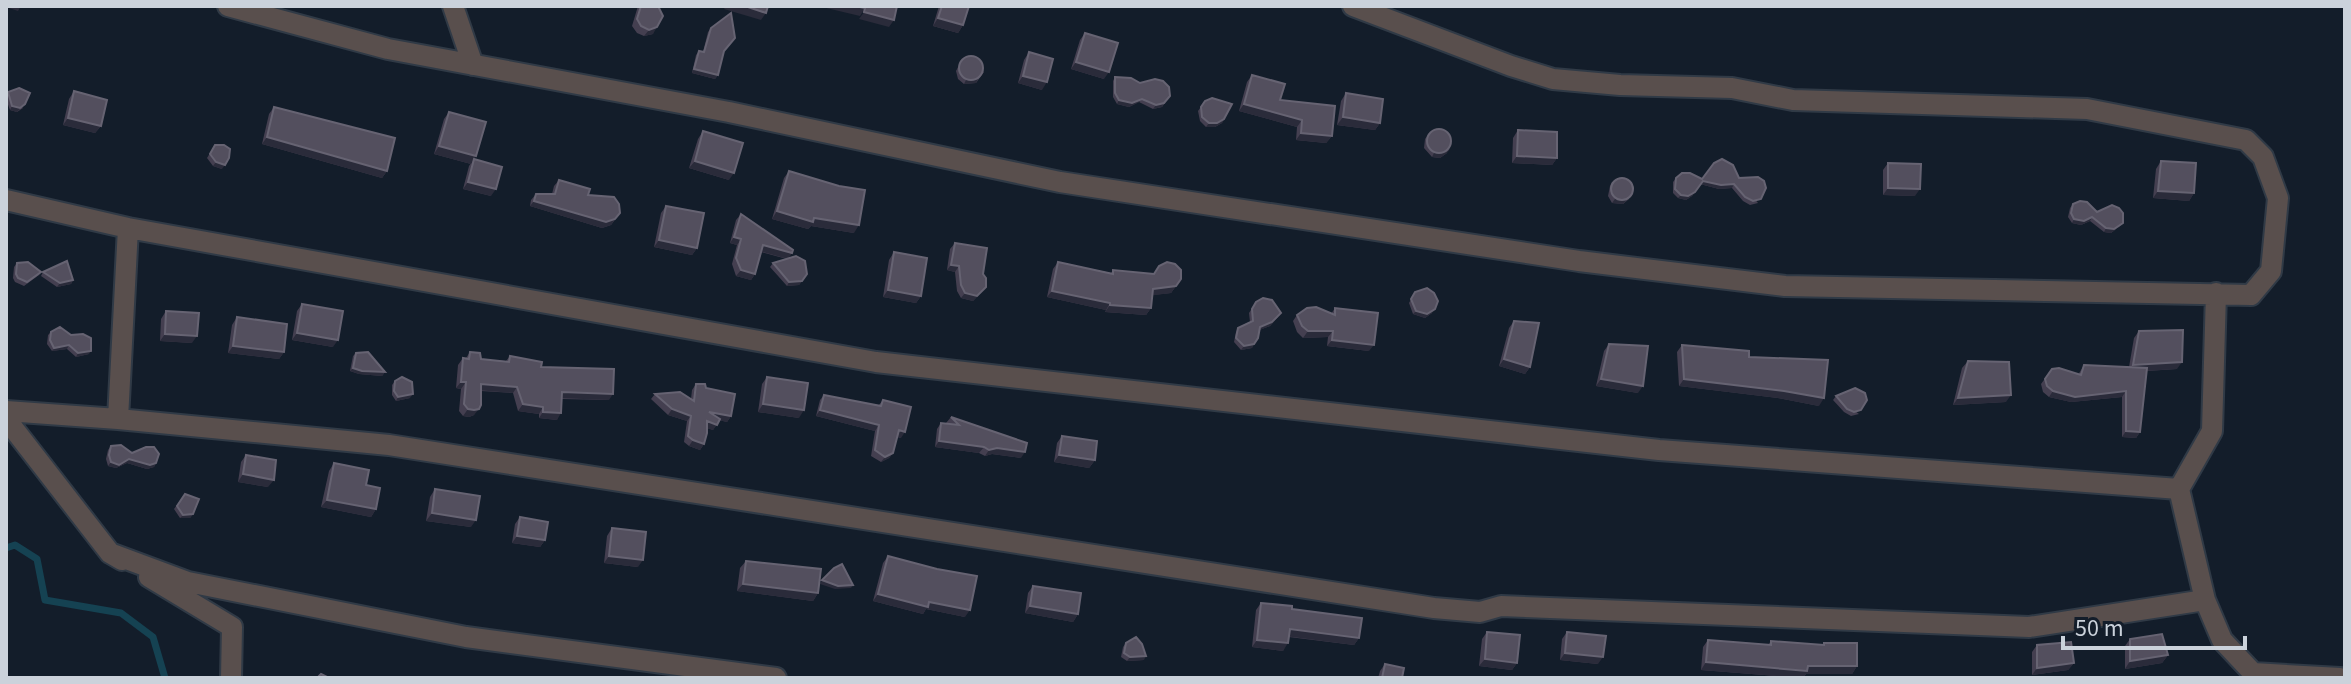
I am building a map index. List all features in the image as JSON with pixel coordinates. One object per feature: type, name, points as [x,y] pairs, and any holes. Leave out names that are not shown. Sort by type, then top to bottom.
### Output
[{"type":"street","points":[[228,6],[388,49],[729,112],[1060,182],[1579,261],[1785,286],[2251,295],[2271,271],[2278,198],[2263,157],[2246,140],[2087,109],[1793,100],[1732,88],[1620,85],[1553,79],[1353,6]]},
{"type":"street","points":[[453,6],[473,65]]},
{"type":"street","points":[[6,200],[128,228],[876,362],[1659,450],[2179,489]]},
{"type":"street","points":[[118,419],[128,228]]},
{"type":"street","points":[[2216,293],[2212,431],[2179,489],[2205,600],[2222,640],[2253,673],[2338,678]]},
{"type":"street","points":[[6,411],[389,445],[1434,608],[1480,612],[1501,606],[2029,627],[2205,600]]},
{"type":"street","points":[[6,419],[110,553],[232,627],[231,678]]},
{"type":"street","points":[[110,553],[188,582],[466,637],[776,678]]},
{"type":"building","points":[[641,6],[658,6],[663,16],[657,27],[649,30],[641,26],[637,19]]},
{"type":"building","points":[[745,6],[768,6],[766,13]]},
{"type":"building","points":[[855,6],[897,6],[894,20],[864,12],[865,8]]},
{"type":"building","points":[[942,6],[969,6],[963,25],[938,18]]},
{"type":"building","points":[[731,13],[735,38],[724,51],[718,75],[694,69],[699,51],[704,52],[711,28]]},
{"type":"building","points":[[1085,33],[1118,43],[1109,72],[1076,62]]},
{"type":"building","points":[[1029,52],[1053,59],[1047,82],[1023,76]]},
{"type":"building","points":[[966,56],[976,56],[983,63],[983,73],[976,80],[966,80],[959,73],[959,63]]},
{"type":"building","points":[[1252,75],[1285,84],[1280,100],[1335,106],[1332,136],[1301,133],[1302,120],[1244,104]]},
{"type":"building","points":[[1115,77],[1131,78],[1140,83],[1155,79],[1163,81],[1169,87],[1170,96],[1164,103],[1156,105],[1142,99],[1132,103],[1119,100],[1115,93]]},
{"type":"building","points":[[19,88],[30,93],[20,108],[12,106],[8,92]]},
{"type":"building","points":[[74,91],[107,100],[101,126],[68,118]]},
{"type":"building","points":[[1346,93],[1383,99],[1380,123],[1343,117]]},
{"type":"building","points":[[1212,98],[1232,104],[1224,119],[1217,123],[1209,123],[1202,117],[1201,107]]},
{"type":"building","points":[[274,107],[395,138],[387,171],[267,137]]},
{"type":"building","points":[[449,112],[486,122],[476,156],[439,146]]},
{"type":"building","points":[[1439,129],[1448,132],[1451,141],[1448,150],[1439,153],[1430,150],[1427,141],[1430,132]]},
{"type":"building","points":[[1518,130],[1557,132],[1557,158],[1517,156]]},
{"type":"building","points":[[703,131],[743,143],[734,173],[695,161]]},
{"type":"building","points":[[215,145],[230,149],[225,165],[216,162],[210,154]]},
{"type":"building","points":[[474,159],[502,167],[496,189],[468,182]]},
{"type":"building","points":[[1722,159],[1733,165],[1739,178],[1758,177],[1764,181],[1766,188],[1761,199],[1753,201],[1745,197],[1734,184],[1703,181],[1688,196],[1681,195],[1675,189],[1676,178],[1682,173],[1702,179],[1714,163]]},
{"type":"building","points":[[2161,161],[2196,163],[2194,193],[2158,191]]},
{"type":"building","points":[[1888,163],[1921,164],[1920,189],[1888,188]]},
{"type":"building","points":[[789,171],[839,186],[865,190],[859,225],[814,218],[813,222],[777,211]]},
{"type":"building","points":[[1622,178],[1630,181],[1633,189],[1630,197],[1622,200],[1614,197],[1611,189],[1614,181]]},
{"type":"building","points":[[559,180],[590,189],[588,195],[614,197],[620,213],[606,222],[534,201],[536,194],[555,194]]},
{"type":"building","points":[[2087,202],[2097,212],[2112,205],[2119,208],[2123,213],[2123,223],[2114,229],[2106,228],[2092,217],[2084,221],[2074,219],[2071,213],[2073,204]]},
{"type":"building","points":[[666,206],[704,213],[697,248],[659,240]]},
{"type":"building","points":[[741,214],[793,250],[792,253],[763,245],[755,274],[741,270],[736,258],[741,239],[734,237]]},
{"type":"building","points":[[955,243],[987,248],[983,274],[986,287],[977,296],[965,293],[959,266],[951,265]]},
{"type":"building","points":[[894,252],[927,258],[921,296],[888,290]]},
{"type":"building","points":[[796,256],[805,261],[807,274],[802,281],[789,282],[773,263]]},
{"type":"building","points":[[67,261],[73,280],[60,283],[43,272]]},
{"type":"building","points":[[28,262],[41,272],[27,282],[16,274],[17,263]]},
{"type":"building","points":[[1058,262],[1113,274],[1113,270],[1154,274],[1159,266],[1167,262],[1181,270],[1181,279],[1176,286],[1153,289],[1151,308],[1110,305],[1052,291]]},
{"type":"building","points":[[1427,288],[1438,301],[1435,309],[1427,314],[1416,311],[1411,299],[1415,292]]},
{"type":"building","points":[[1263,298],[1272,300],[1281,313],[1272,322],[1260,327],[1254,344],[1244,346],[1236,338],[1238,328],[1253,321],[1252,309]]},
{"type":"building","points":[[302,304],[343,311],[338,340],[297,333]]},
{"type":"building","points":[[1316,307],[1335,315],[1335,308],[1378,313],[1374,345],[1332,340],[1333,331],[1308,331],[1297,315],[1307,308]]},
{"type":"building","points":[[166,311],[199,313],[197,336],[165,334]]},
{"type":"building","points":[[237,317],[287,324],[284,352],[233,346]]},
{"type":"building","points":[[1514,321],[1539,323],[1530,367],[1504,359]]},
{"type":"building","points":[[60,327],[71,335],[83,334],[91,338],[91,351],[78,353],[69,345],[54,348],[50,340],[51,332]]},
{"type":"building","points":[[2183,330],[2182,362],[2133,365],[2139,331]]},
{"type":"building","points":[[1609,344],[1648,346],[1643,386],[1601,379]]},
{"type":"building","points":[[1682,345],[1749,351],[1749,357],[1828,360],[1824,398],[1684,379]]},
{"type":"building","points":[[368,352],[385,372],[353,368],[356,353]]},
{"type":"building","points":[[470,352],[480,353],[481,359],[509,362],[510,356],[542,362],[541,367],[614,369],[613,394],[562,392],[561,413],[543,412],[543,407],[523,404],[517,387],[481,384],[479,409],[468,409],[464,404],[466,382],[461,382],[463,358],[469,359]]},
{"type":"building","points":[[1968,361],[2009,362],[2011,395],[1958,398]]},
{"type":"building","points":[[2084,365],[2147,368],[2140,432],[2126,431],[2126,391],[2075,397],[2053,391],[2047,386],[2045,379],[2052,369],[2081,375]]},
{"type":"building","points":[[402,377],[412,382],[413,394],[398,397],[394,391],[395,381]]},
{"type":"building","points":[[767,377],[808,383],[804,410],[763,404]]},
{"type":"building","points":[[696,384],[735,394],[731,416],[709,412],[720,419],[717,425],[707,421],[704,444],[688,436],[691,416],[672,409],[655,394],[680,392],[694,401]]},
{"type":"building","points":[[1855,388],[1865,393],[1867,400],[1861,410],[1854,412],[1847,409],[1836,396]]},
{"type":"building","points":[[824,395],[881,406],[883,400],[911,407],[905,432],[899,430],[893,453],[885,457],[875,450],[879,425],[820,410]]},
{"type":"building","points":[[951,417],[1027,443],[1025,452],[997,448],[989,450],[939,441],[941,423],[959,425]]},
{"type":"building","points":[[1062,436],[1097,441],[1095,460],[1059,455]]},
{"type":"building","points":[[121,445],[132,453],[154,447],[159,454],[156,463],[150,465],[129,459],[119,465],[111,462],[111,446]]},
{"type":"building","points":[[246,455],[276,460],[274,480],[243,474]]},
{"type":"building","points":[[334,463],[369,470],[366,485],[380,488],[376,509],[327,500]]},
{"type":"building","points":[[435,489],[480,496],[476,520],[432,513]]},
{"type":"building","points":[[185,494],[199,499],[193,514],[183,515],[177,506]]},
{"type":"building","points":[[520,517],[548,522],[545,540],[517,536]]},
{"type":"building","points":[[612,528],[646,532],[643,560],[609,556]]},
{"type":"building","points":[[888,556],[977,576],[970,610],[929,602],[928,607],[878,594]]},
{"type":"building","points":[[746,561],[821,569],[818,593],[743,584]]},
{"type":"building","points":[[842,564],[853,585],[838,586],[822,580],[834,568]]},
{"type":"building","points":[[1033,586],[1081,593],[1078,614],[1030,606]]},
{"type":"building","points":[[1261,603],[1362,618],[1359,638],[1290,629],[1288,643],[1257,640]]},
{"type":"building","points":[[1487,632],[1520,635],[1517,663],[1485,659]]},
{"type":"building","points":[[1567,632],[1606,636],[1603,657],[1565,653]]},
{"type":"building","points":[[2162,634],[2168,655],[2130,661],[2130,639]]},
{"type":"building","points":[[1136,637],[1146,656],[1130,657],[1124,653],[1126,643]]},
{"type":"building","points":[[1708,640],[1771,645],[1771,641],[1824,645],[1857,643],[1857,666],[1808,666],[1807,671],[1706,662]]},
{"type":"building","points":[[2071,642],[2074,663],[2037,668],[2037,645]]},
{"type":"building","points":[[1385,664],[1404,668],[1402,678],[1382,678]]},
{"type":"waterway","points":[[6,548],[15,545],[37,559],[45,600],[121,613],[153,637],[165,678]]}]
